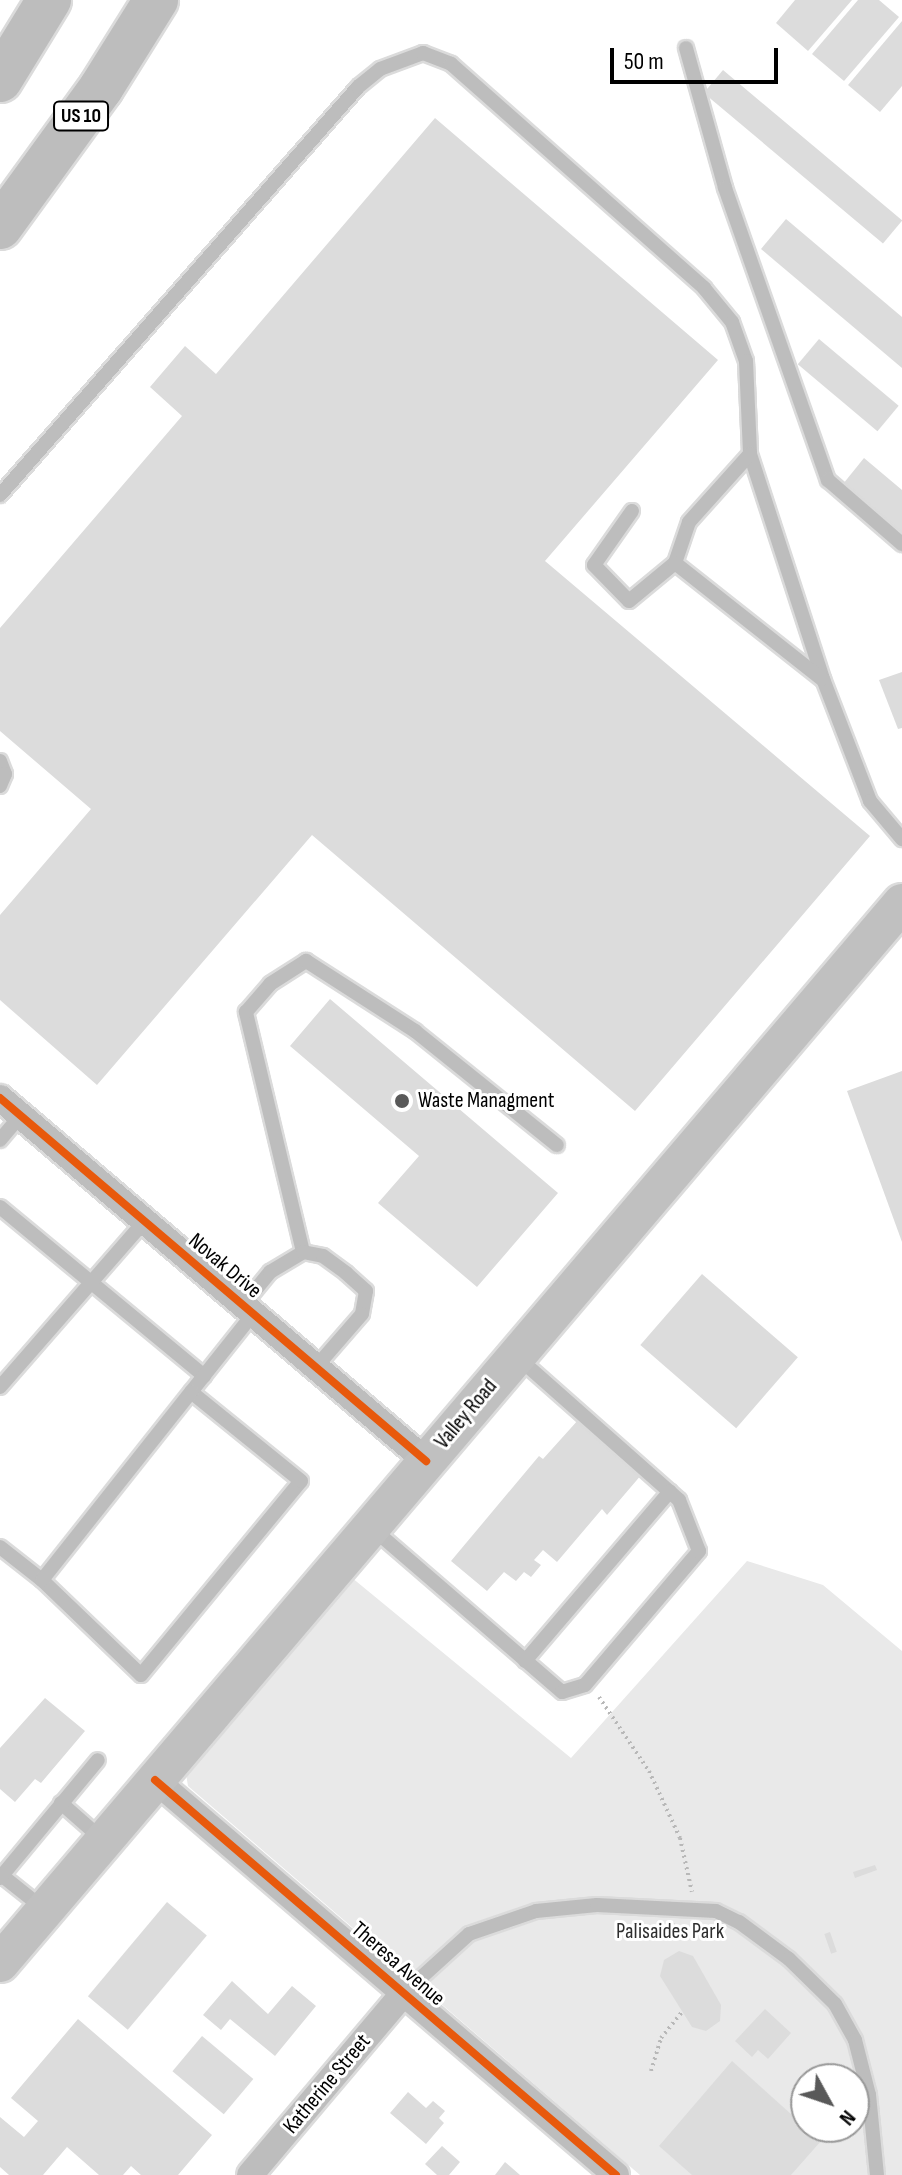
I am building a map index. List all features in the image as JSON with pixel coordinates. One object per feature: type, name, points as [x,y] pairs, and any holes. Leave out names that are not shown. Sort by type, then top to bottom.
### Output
[{"type":"highway","points":[[0,80],[49,0]]},
{"type":"highway","name":"US 10","points":[[0,227],[101,88],[156,0]]},
{"type":"main road","name":"Valley Road","points":[[0,1963],[902,903]]},
{"type":"street","name":"Novak Drive","points":[[0,1098],[426,1461]]},
{"type":"street","name":"Theresa Avenue","points":[[155,1780],[616,2175]]},
{"type":"street","name":"Katherine Street","points":[[250,2175],[404,1993]]},
{"type":"lane","points":[[686,48],[725,188],[828,480],[902,544]]},
{"type":"lane","points":[[0,495],[358,87],[380,69],[423,53],[451,64],[704,288],[723,311],[746,361],[750,454],[823,679],[870,801],[902,839]]},
{"type":"lane","points":[[632,511],[594,565],[629,601],[675,563],[689,522],[750,454]]},
{"type":"lane","points":[[675,563],[823,679]]},
{"type":"lane","points":[[0,761],[5,774],[0,786]]},
{"type":"lane","points":[[303,1252],[246,1012],[270,984],[306,961],[415,1031],[557,1145]]},
{"type":"lane","points":[[0,1140],[20,1116]]},
{"type":"lane","points":[[0,1207],[204,1376]]},
{"type":"lane","points":[[0,1387],[145,1221]]},
{"type":"lane","points":[[42,1580],[204,1376],[270,1272],[303,1252],[323,1256],[366,1291],[362,1314],[316,1367]]},
{"type":"lane","points":[[370,1527],[562,1692],[585,1685],[699,1551],[679,1500],[516,1356]]},
{"type":"lane","points":[[0,1547],[42,1580],[141,1675],[301,1481],[191,1392]]},
{"type":"lane","points":[[525,1661],[670,1491]]},
{"type":"lane","points":[[44,1910],[1,1876],[98,1760]]},
{"type":"lane","points":[[61,1803],[104,1840]]},
{"type":"lane","points":[[404,1993],[469,1934],[536,1911],[597,1905],[687,1908],[739,1922],[789,1959],[835,2004],[855,2040],[869,2095],[877,2175]]},
{"type":"path","points":[[585,1685],[610,1708],[656,1784],[689,1869],[693,1888],[687,1908],[670,1936]]},
{"type":"path","points":[[651,2071],[661,2038],[682,2012]]},
{"type":"green space","name":"Palisaides Park","points":[[747,1561],[823,1585],[902,1651],[902,2175],[640,2175],[188,1786],[186,1774],[351,1577],[571,1758]]},
{"type":"building","points":[[795,0],[852,0],[808,51],[776,23]]},
{"type":"building","points":[[858,0],[879,0],[899,17],[844,81],[812,54]]},
{"type":"building","points":[[902,21],[902,86],[880,112],[848,85]]},
{"type":"building","points":[[723,70],[902,220],[883,243],[704,93]]},
{"type":"building","points":[[435,118],[718,360],[545,561],[870,836],[635,1111],[312,835],[97,1085],[0,1000],[0,915],[91,809],[0,731],[0,628],[182,416],[150,387],[185,346],[216,374]]},
{"type":"building","points":[[786,219],[902,317],[902,368],[761,249]]},
{"type":"building","points":[[819,339],[899,406],[877,431],[798,364]]},
{"type":"building","points":[[864,458],[902,490],[902,534],[843,484]]},
{"type":"building","points":[[902,672],[902,728],[898,729],[879,680]]},
{"type":"building","name":"Waste Managment","points":[[330,999],[558,1193],[477,1287],[378,1203],[419,1156],[290,1046]]},
{"type":"building","points":[[902,1071],[902,1242],[847,1091]]},
{"type":"building","points":[[702,1274],[798,1357],[736,1428],[640,1345]]},
{"type":"building","points":[[579,1419],[642,1474],[607,1515],[602,1509],[557,1562],[543,1550],[534,1560],[541,1565],[531,1577],[524,1572],[516,1581],[504,1572],[487,1591],[451,1561],[539,1456],[543,1459]]},
{"type":"building","points":[[45,1698],[85,1731],[41,1783],[35,1779],[15,1802],[0,1789],[0,1748]]},
{"type":"building","points":[[875,1865],[877,1870],[855,1878],[853,1872]]},
{"type":"building","points":[[167,1902],[207,1935],[128,2030],[88,1996]]},
{"type":"building","points":[[830,1932],[837,1952],[831,1954],[824,1934]]},
{"type":"building","points":[[679,1951],[693,1956],[721,2005],[720,2021],[706,2031],[692,2027],[660,1976],[664,1960]]},
{"type":"building","points":[[232,1981],[268,2014],[292,1986],[316,2006],[275,2056],[230,2019],[221,2030],[203,2015]]},
{"type":"building","points":[[765,2009],[791,2033],[768,2059],[758,2050],[752,2057],[735,2041]]},
{"type":"building","points":[[78,2019],[212,2135],[178,2175],[141,2175],[131,2166],[123,2175],[99,2175],[67,2147],[43,2175],[9,2175],[0,2167],[0,2117],[24,2137],[38,2121],[11,2098]]},
{"type":"building","points":[[202,2036],[253,2079],[224,2114],[172,2071]]},
{"type":"building","points":[[732,2061],[790,2113],[790,2143],[819,2143],[791,2175],[692,2175],[659,2146]]},
{"type":"building","points":[[408,2092],[426,2108],[433,2101],[445,2111],[439,2118],[444,2123],[426,2144],[390,2113]]},
{"type":"building","points":[[442,2146],[460,2162],[449,2175],[437,2175],[425,2164]]},
{"type":"building","points":[[505,2162],[520,2175],[495,2175]]},
{"type":"cycle path","points":[[0,1098],[426,1461]]},
{"type":"cycle path","points":[[155,1780],[616,2175]]},
{"type":"place","name":"Waste Managment","points":[[402,1101]]}]
